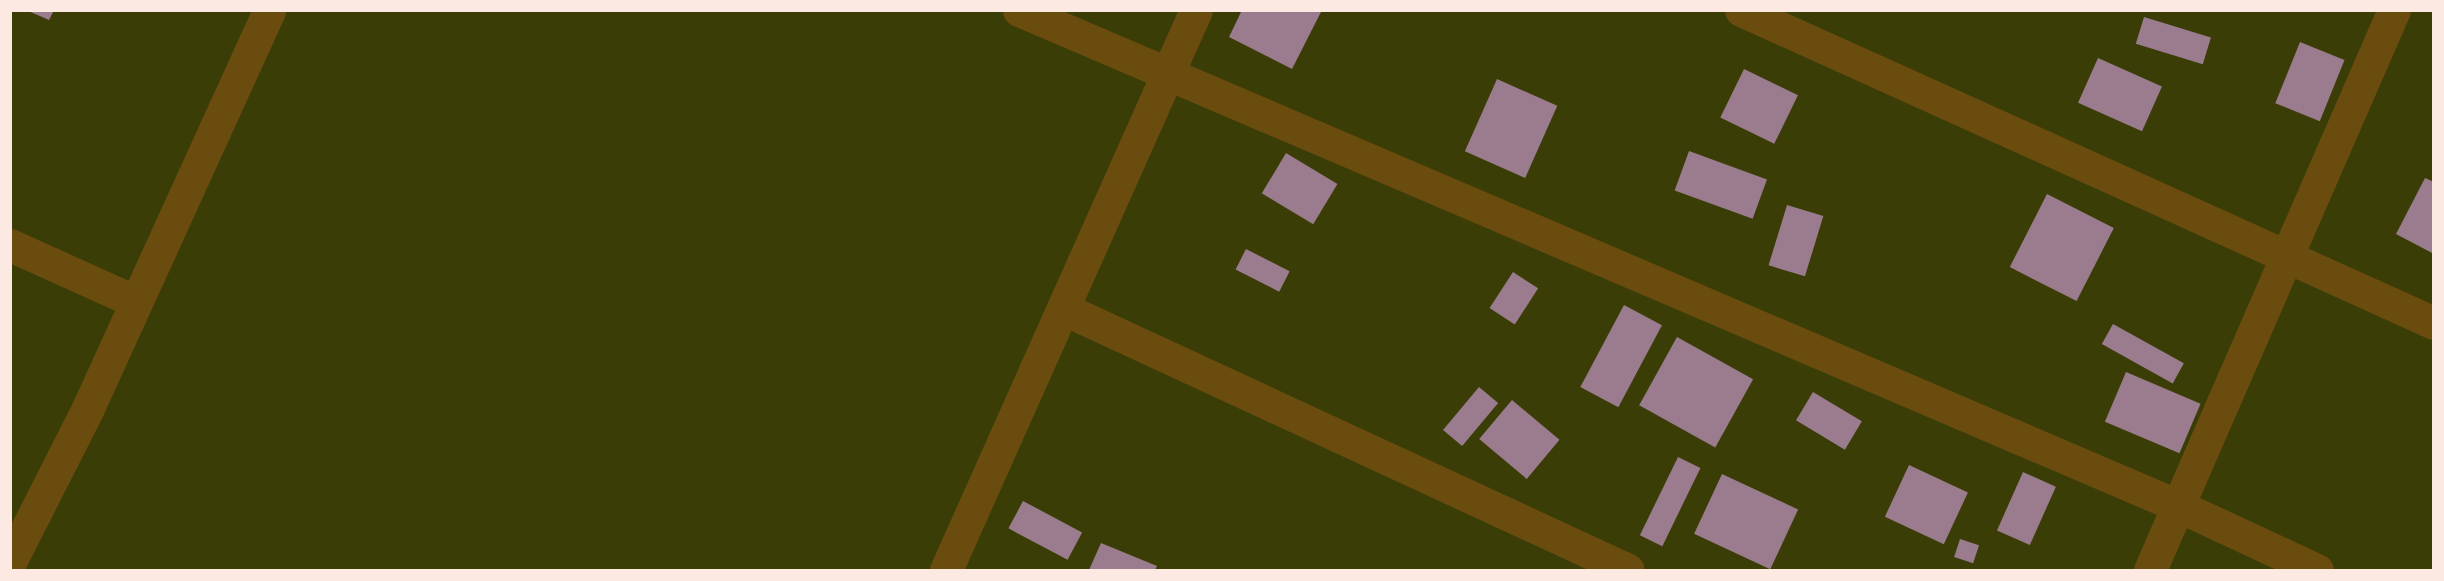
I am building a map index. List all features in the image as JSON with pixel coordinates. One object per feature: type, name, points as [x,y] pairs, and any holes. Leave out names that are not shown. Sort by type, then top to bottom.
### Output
[{"type":"street","points":[[10,562],[88,408],[134,301],[269,10]]},
{"type":"street","points":[[1019,10],[2181,507],[2317,570]]},
{"type":"street","points":[[946,570],[1170,75],[1196,10]]},
{"type":"street","points":[[1741,10],[2286,260],[2433,323]]},
{"type":"street","points":[[2150,570],[2181,507],[2394,10]]},
{"type":"street","points":[[10,245],[134,301]]},
{"type":"street","points":[[1064,309],[1628,570]]},
{"type":"shaded area","points":[[11,11],[2433,11],[2433,570],[11,570]]},
{"type":"building","points":[[26,10],[54,10],[49,20]]},
{"type":"building","points":[[1242,10],[1322,10],[1292,69],[1229,37]]},
{"type":"building","points":[[2144,17],[2211,37],[2203,64],[2136,44]]},
{"type":"building","points":[[2300,42],[2345,60],[2320,121],[2275,103]]},
{"type":"building","points":[[2098,58],[2162,86],[2142,131],[2078,103]]},
{"type":"building","points":[[1744,69],[1798,95],[1774,144],[1720,118]]},
{"type":"building","points":[[1497,79],[1557,106],[1525,178],[1465,151]]},
{"type":"building","points":[[1689,151],[1767,179],[1753,219],[1675,190]]},
{"type":"building","points":[[1286,153],[1337,184],[1313,224],[1262,193]]},
{"type":"building","points":[[2425,178],[2434,182],[2434,254],[2396,234]]},
{"type":"building","points":[[2047,194],[2114,228],[2077,301],[2010,267]]},
{"type":"building","points":[[1787,205],[1823,216],[1805,276],[1769,265]]},
{"type":"building","points":[[1246,249],[1290,271],[1279,292],[1236,269]]},
{"type":"building","points":[[1513,272],[1538,288],[1515,324],[1490,308]]},
{"type":"building","points":[[1624,305],[1662,325],[1618,407],[1580,387]]},
{"type":"building","points":[[2113,324],[2184,363],[2173,383],[2102,344]]},
{"type":"building","points":[[1677,337],[1753,379],[1715,447],[1639,405]]},
{"type":"building","points":[[2126,372],[2201,404],[2179,453],[2105,422]]},
{"type":"building","points":[[1479,387],[1498,403],[1462,446],[1443,430]]},
{"type":"building","points":[[1813,392],[1862,421],[1845,450],[1796,420]]},
{"type":"building","points":[[1512,400],[1559,440],[1527,479],[1479,439]]},
{"type":"building","points":[[1678,457],[1700,468],[1662,546],[1640,535]]},
{"type":"building","points":[[1909,465],[1968,492],[1944,544],[1885,517]]},
{"type":"building","points":[[2023,472],[2056,487],[2030,545],[1997,530]]},
{"type":"building","points":[[1722,474],[1798,509],[1770,569],[1694,534]]},
{"type":"building","points":[[1023,501],[1082,532],[1068,560],[1008,528]]},
{"type":"building","points":[[1960,539],[1979,545],[1973,563],[1954,557]]},
{"type":"building","points":[[1101,543],[1157,566],[1155,570],[1089,570]]}]
